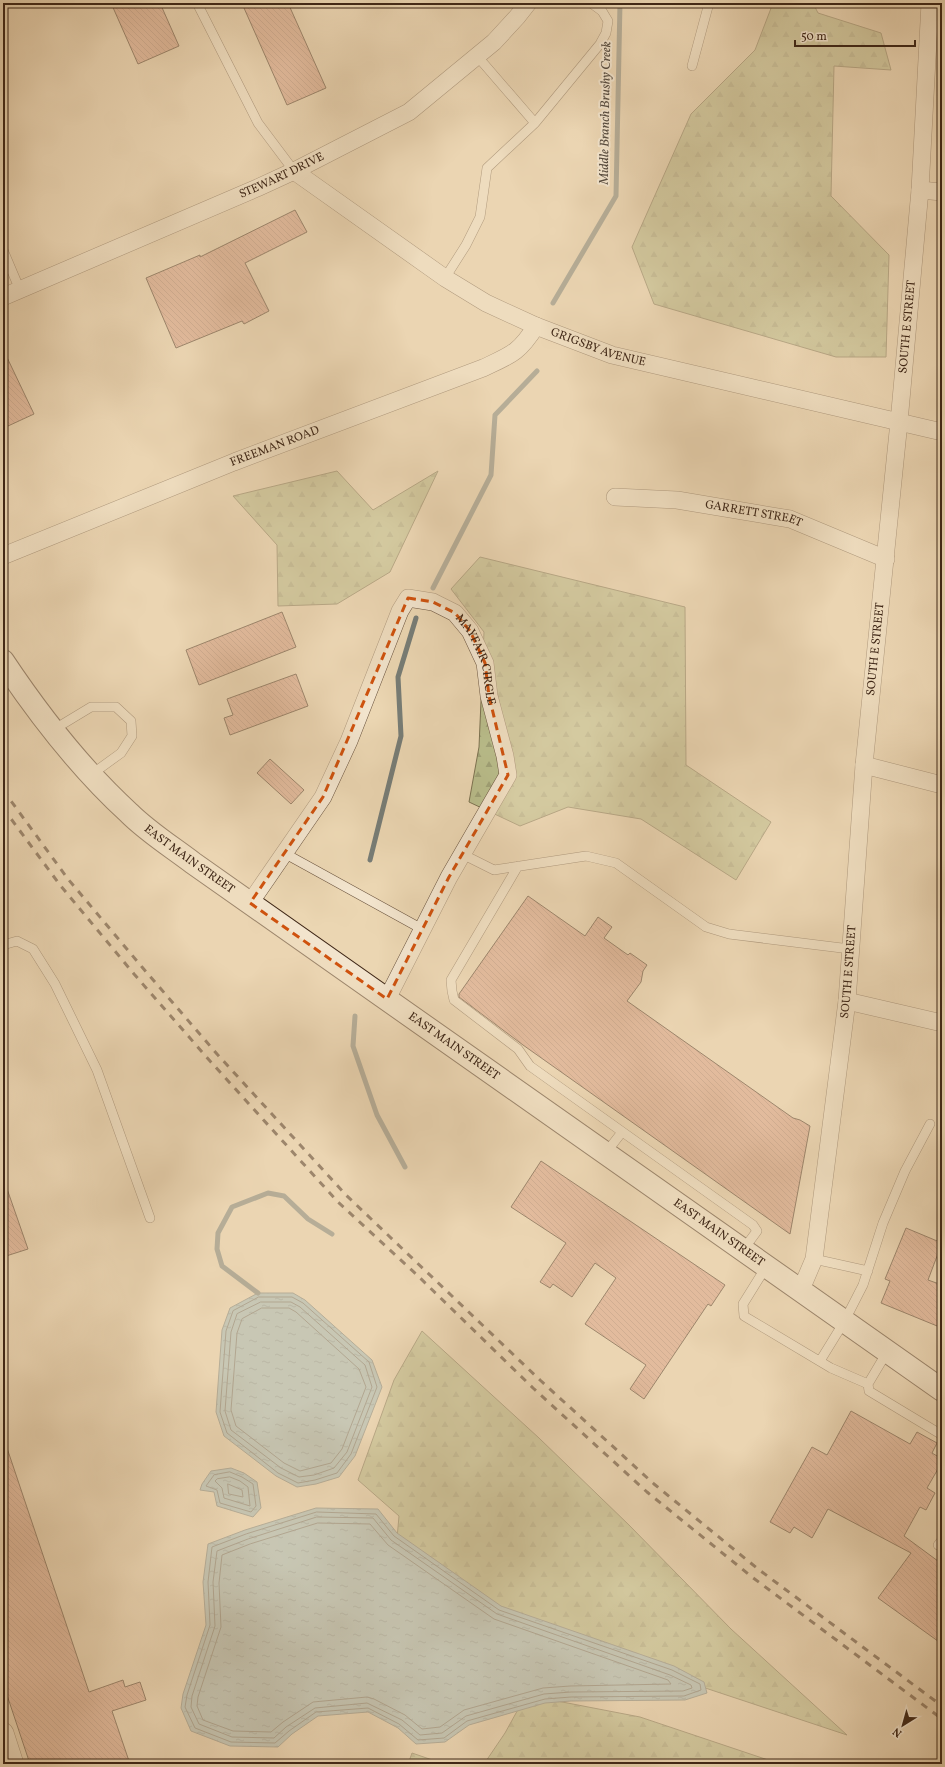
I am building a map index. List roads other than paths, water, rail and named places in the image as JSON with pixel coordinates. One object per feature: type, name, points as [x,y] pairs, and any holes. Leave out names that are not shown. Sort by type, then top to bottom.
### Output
[{"type":"main road","name":"EAST MAIN STREET","points":[[3,661],[53,730],[128,813],[151,832],[800,1292],[942,1390]]},
{"type":"street","name":"STEWART DRIVE","points":[[3,296],[294,171],[409,112],[478,57],[518,17],[528,3]]},
{"type":"street","name":"SOUTH E STREET","points":[[800,1292],[814,1259],[847,1001],[864,765],[886,559],[920,190],[930,3]]},
{"type":"street","name":"GRIGSBY AVENUE","points":[[294,171],[445,278],[486,303],[536,326],[612,355],[942,432]]},
{"type":"street","points":[[920,190],[942,192]]},
{"type":"street","name":"FREEMAN ROAD","points":[[3,556],[234,462],[483,368],[514,353],[525,343],[536,326]]},
{"type":"street","name":"GARRETT STREET","points":[[615,497],[678,500],[790,519],[886,559]]},
{"type":"street","name":"MAYFAIR CIRCLE","points":[[250,903],[323,797],[352,734],[400,612],[408,598],[433,602],[455,613],[470,630],[484,663],[489,696],[505,756],[508,774],[462,854],[386,999]]},
{"type":"street","points":[[864,765],[942,785]]},
{"type":"street","points":[[847,1001],[942,1023]]},
{"type":"street","points":[[3,1733],[13,1764]]},
{"type":"lane","points":[[197,3],[258,123],[294,171]]},
{"type":"lane","points":[[445,278],[466,245],[480,217],[488,168],[535,123],[600,44],[606,33],[608,21],[602,11],[591,3]]},
{"type":"lane","points":[[692,66],[709,3]]},
{"type":"lane","points":[[478,57],[535,123]]},
{"type":"lane","points":[[3,250],[20,290]]},
{"type":"lane","points":[[53,730],[91,707],[116,707],[131,721],[132,736],[121,753],[92,774]]},
{"type":"lane","points":[[284,853],[422,929]]},
{"type":"lane","points":[[462,854],[494,870],[586,856],[616,863],[706,927],[729,934],[850,949]]},
{"type":"lane","points":[[518,866],[452,980],[454,1000],[518,1049],[530,1066],[754,1225],[757,1230],[743,1251]]},
{"type":"lane","points":[[3,945],[17,941],[33,949],[55,984],[97,1070],[150,1218]]},
{"type":"lane","points":[[820,1361],[844,1322],[863,1285],[883,1223],[905,1171],[930,1124]]},
{"type":"lane","points":[[605,1154],[622,1132]]},
{"type":"lane","points":[[814,1259],[868,1271]]},
{"type":"lane","points":[[766,1267],[743,1304],[744,1316],[831,1368],[868,1384]]},
{"type":"lane","points":[[887,1352],[868,1384],[869,1391],[942,1435]]},
{"type":"water","points":[[258,1293],[293,1293],[305,1300],[372,1360],[382,1387],[355,1456],[339,1477],[316,1484],[297,1487],[276,1476],[224,1436],[216,1412],[222,1330],[230,1308]]},
{"type":"water","points":[[231,1468],[244,1473],[257,1482],[261,1508],[253,1517],[217,1506],[214,1492],[200,1490],[202,1484],[211,1471]]},
{"type":"water","points":[[316,1508],[378,1509],[397,1533],[501,1606],[674,1666],[704,1682],[707,1693],[685,1700],[571,1701],[545,1703],[469,1725],[445,1742],[416,1744],[398,1728],[368,1712],[318,1716],[292,1734],[278,1747],[230,1746],[191,1731],[181,1708],[183,1694],[206,1625],[203,1582],[208,1544],[245,1530]]},
{"type":"waterway","name":"Middle Branch Brushy Creek","points":[[553,303],[616,196],[620,3]]},
{"type":"waterway","name":"Middle Branch Brushy Creek","points":[[433,588],[491,475],[495,415],[537,371]]},
{"type":"waterway","name":"Middle Branch Brushy Creek","points":[[370,860],[401,736],[398,677],[416,618]]},
{"type":"waterway","name":"Middle Branch Brushy Creek","points":[[355,1016],[353,1046],[377,1115],[405,1167]]},
{"type":"waterway","name":"Middle Branch Brushy Creek","points":[[258,1293],[222,1266],[217,1249],[218,1233],[232,1207],[268,1193],[284,1196],[308,1219],[332,1234]]},
{"type":"railway","points":[[3,790],[68,879],[142,967],[217,1054],[346,1195],[540,1380],[654,1484],[758,1569],[942,1706]]},
{"type":"railway","points":[[3,808],[60,885],[134,974],[210,1061],[338,1202],[416,1274],[533,1388],[647,1492],[752,1577],[942,1719]]}]
